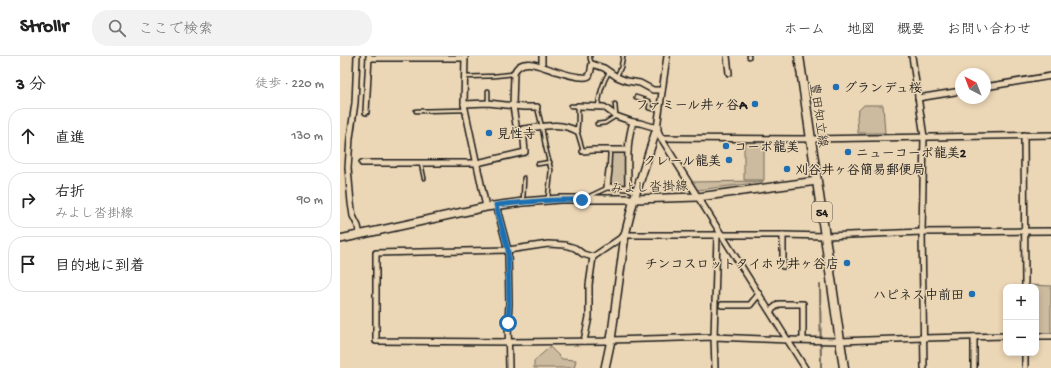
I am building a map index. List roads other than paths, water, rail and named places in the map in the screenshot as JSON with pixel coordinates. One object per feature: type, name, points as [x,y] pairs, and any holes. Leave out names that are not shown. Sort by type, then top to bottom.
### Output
[{"type":"main road","name":"豊田知立線","points":[[799,56],[844,368]]},
{"type":"main road","points":[[605,368],[611,340],[625,236],[636,191],[657,128]]},
{"type":"main road","name":"みよし沓掛線","points":[[340,239],[496,205],[560,199],[582,200],[698,197],[817,182]]},
{"type":"street","points":[[357,56],[355,103],[350,138],[348,168],[353,216],[358,226],[357,235]]},
{"type":"street","points":[[542,56],[542,66]]},
{"type":"street","points":[[667,56],[657,128],[661,138],[698,197],[719,236],[759,294],[805,368]]},
{"type":"street","points":[[727,56],[729,73]]},
{"type":"street","points":[[912,56],[924,137],[922,232],[924,368]]},
{"type":"street","points":[[366,112],[369,57],[464,57],[465,107],[486,207]]},
{"type":"street","points":[[516,125],[513,106],[514,74],[518,66],[526,64],[534,64],[569,75],[585,78],[590,74],[592,64],[604,68],[617,77],[627,81],[640,83],[653,90],[662,90]]},
{"type":"street","points":[[991,86],[1051,76]]},
{"type":"street","points":[[918,98],[955,92]]},
{"type":"street","points":[[465,107],[488,103],[537,107]]},
{"type":"street","points":[[578,106],[604,107],[616,116],[657,128]]},
{"type":"street","points":[[628,188],[628,150],[633,122]]},
{"type":"street","points":[[362,163],[477,163],[525,152],[523,130],[553,125],[563,126],[577,131]]},
{"type":"street","points":[[1024,135],[1025,284]]},
{"type":"street","points":[[661,138],[1051,135]]},
{"type":"street","points":[[583,151],[628,150]]},
{"type":"street","points":[[609,170],[607,187],[628,188],[636,191]]},
{"type":"street","points":[[496,205],[508,250],[509,368]]},
{"type":"street","points":[[584,341],[590,317],[589,284],[593,257],[625,236],[825,236],[922,232],[1051,231]]},
{"type":"street","points":[[783,235],[783,266]]},
{"type":"street","points":[[715,368],[714,337],[719,236]]},
{"type":"street","points":[[593,257],[565,245],[548,244],[508,250],[376,253],[376,341],[605,341],[714,337],[840,341],[1003,336]]},
{"type":"street","points":[[722,305],[750,306],[759,294]]},
{"type":"street","points":[[770,311],[779,304],[803,304],[803,340]]},
{"type":"street","points":[[1039,336],[1051,336]]},
{"type":"street","points":[[974,337],[974,368]]},
{"type":"street","points":[[1025,356],[1026,368]]},
{"type":"lane","points":[[590,56],[592,64]]},
{"type":"lane","points":[[617,77],[621,67],[622,56]]},
{"type":"lane","points":[[598,106],[604,81],[609,72]]},
{"type":"lane","points":[[464,77],[514,74]]},
{"type":"lane","points":[[488,92],[488,103]]},
{"type":"lane","points":[[636,98],[648,101],[650,103],[649,108],[659,110]]},
{"type":"lane","points":[[597,124],[605,123],[616,116],[615,104]]},
{"type":"lane","points":[[571,106],[578,106],[577,131],[583,151]]},
{"type":"lane","points":[[416,110],[465,107]]},
{"type":"lane","points":[[537,107],[551,170],[548,200]]},
{"type":"lane","points":[[609,170],[610,151]]},
{"type":"lane","points":[[538,164],[550,162]]},
{"type":"lane","points":[[421,164],[424,178]]},
{"type":"lane","points":[[523,202],[524,178]]},
{"type":"lane","points":[[582,200],[607,187]]},
{"type":"waterway","points":[[820,285],[821,368]]},
{"type":"place","name":"グランデュ桜","points":[[836,87]]},
{"type":"place","name":"ファミール井ヶ谷A","points":[[755,104]]},
{"type":"place","name":"見性寺","points":[[489,133]]},
{"type":"place","name":"コーポ龍美","points":[[726,146]]},
{"type":"place","name":"ニューコーポ龍美2","points":[[848,152]]},
{"type":"place","name":"クレール龍美","points":[[729,160]]},
{"type":"place","name":"刈谷井ヶ谷簡易郵便局","points":[[787,169]]},
{"type":"place","name":"チンコスロットタイホウ井ヶ谷店","points":[[847,263]]},
{"type":"place","name":"ハピネス中前田","points":[[972,294]]}]
